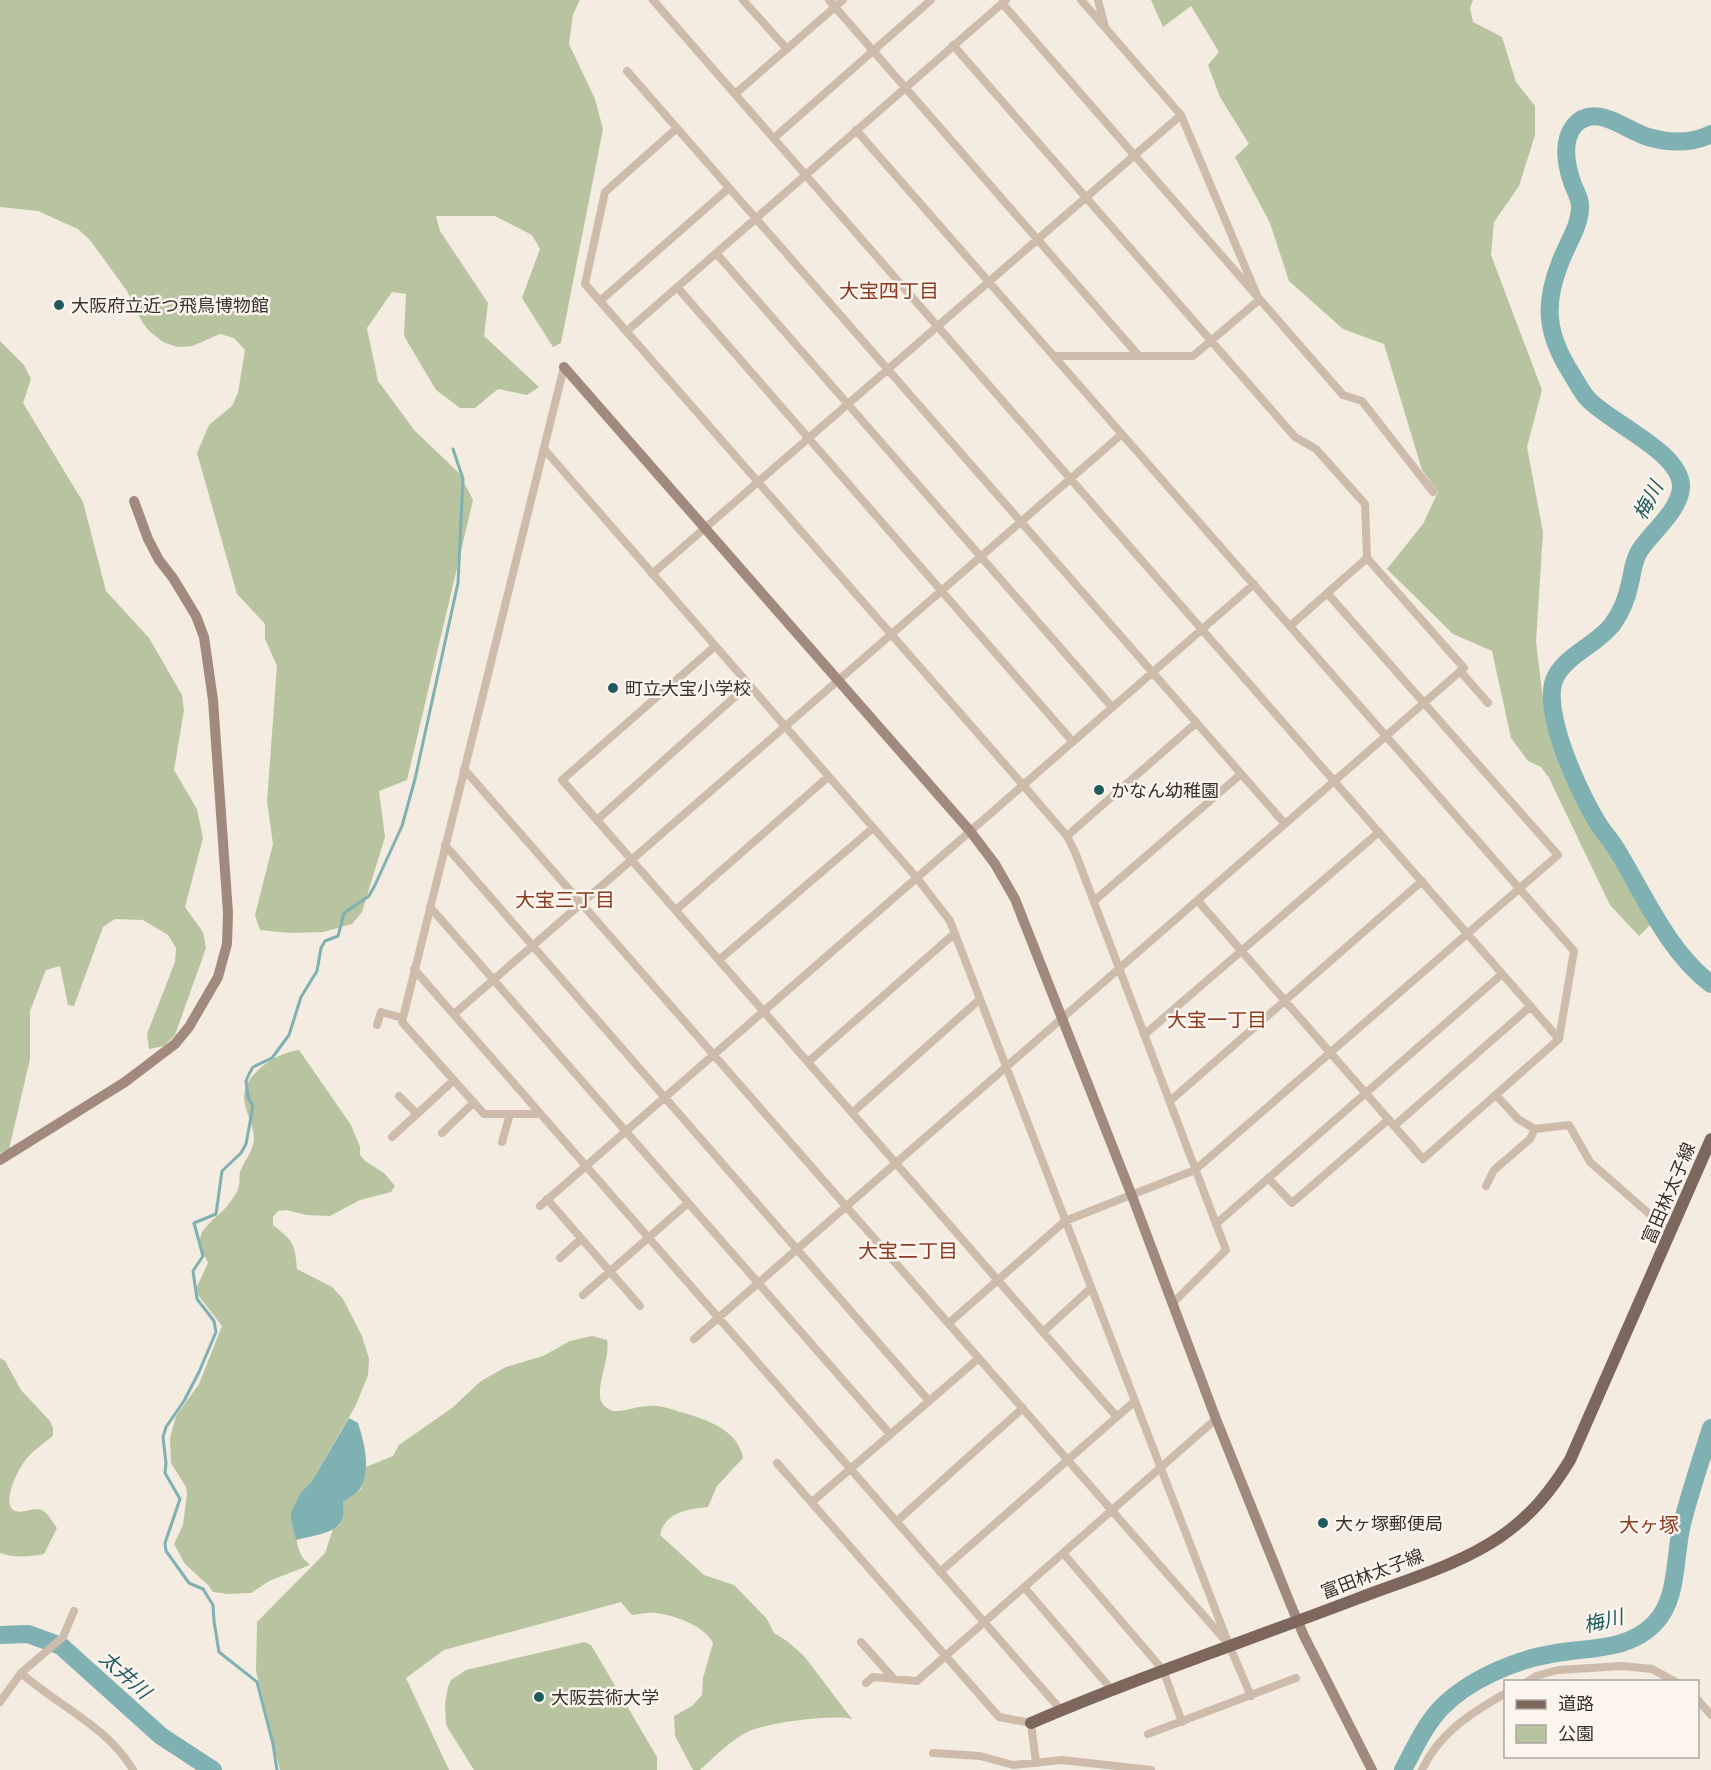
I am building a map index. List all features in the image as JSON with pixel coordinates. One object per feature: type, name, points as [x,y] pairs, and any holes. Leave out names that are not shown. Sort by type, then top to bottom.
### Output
[{"type":"main road","name":"富田林太子線","points":[[1031,1723],[1162,1670],[1298,1622],[1444,1565],[1483,1547],[1515,1526],[1544,1499],[1570,1460],[1711,1139]]},
{"type":"street","points":[[653,0],[1559,1039]]},
{"type":"street","points":[[743,0],[787,49]]},
{"type":"street","points":[[828,0],[1140,356]]},
{"type":"street","points":[[735,94],[843,0]]},
{"type":"street","points":[[774,138],[931,0]]},
{"type":"street","points":[[1081,0],[1181,115],[1259,300]]},
{"type":"street","points":[[1098,0],[1106,28]]},
{"type":"street","points":[[627,331],[1004,2],[1134,156],[1343,395],[1362,402],[1433,492]]},
{"type":"street","points":[[694,1339],[1464,668],[1366,558],[1365,504],[1316,449],[1295,437],[953,45]]},
{"type":"street","points":[[627,71],[1285,824]]},
{"type":"street","points":[[652,574],[1181,115]]},
{"type":"street","points":[[676,129],[605,192],[585,284],[1067,836],[1094,901],[1226,1250],[1173,1304]]},
{"type":"street","points":[[856,130],[1574,951],[1559,1039],[1423,1159],[1198,901]]},
{"type":"street","points":[[600,301],[729,188]]},
{"type":"street","points":[[716,253],[1112,707]]},
{"type":"street","points":[[677,287],[1073,741]]},
{"type":"street","points":[[1054,356],[1193,356],[1259,300]]},
{"type":"street","points":[[540,1114],[484,1114],[402,1022],[564,367]]},
{"type":"street","points":[[564,367],[970,831],[995,864],[1015,899],[1132,1196],[1216,1419],[1298,1622],[1372,1770]]},
{"type":"street","points":[[454,1014],[1122,434]]},
{"type":"street","points":[[545,450],[943,909],[955,933],[1160,1468],[1229,1645],[1251,1695]]},
{"type":"street","points":[[0,1160],[125,1082],[175,1044],[189,1028],[218,976],[227,944],[228,913],[213,699],[204,637],[196,616],[148,539],[134,501]]},
{"type":"street","points":[[1290,626],[1366,558]]},
{"type":"street","points":[[540,1206],[1254,584]]},
{"type":"street","points":[[949,1323],[1065,1221],[1195,1170],[1558,855],[1327,593]]},
{"type":"street","points":[[714,647],[562,780],[1117,1417]]},
{"type":"street","points":[[1460,671],[1488,703]]},
{"type":"street","points":[[597,820],[748,686]]},
{"type":"street","points":[[1067,836],[1196,723]]},
{"type":"street","points":[[464,769],[1229,1645]]},
{"type":"street","points":[[1094,901],[1241,774]]},
{"type":"street","points":[[676,910],[828,777]]},
{"type":"street","points":[[719,960],[873,828]]},
{"type":"street","points":[[1144,1035],[1379,832]]},
{"type":"street","points":[[445,845],[929,1401]]},
{"type":"street","points":[[1170,1101],[1422,881]]},
{"type":"street","points":[[430,907],[890,1434]]},
{"type":"street","points":[[808,1062],[955,933]]},
{"type":"street","points":[[414,969],[1061,1710]]},
{"type":"street","points":[[1216,1224],[1503,974]]},
{"type":"street","points":[[852,1113],[980,999]]},
{"type":"street","points":[[1268,1178],[1292,1203],[1531,1006]]},
{"type":"street","points":[[377,1025],[381,1012],[403,1018]]},
{"type":"street","points":[[392,1137],[454,1080]]},
{"type":"street","points":[[399,1095],[417,1114]]},
{"type":"street","points":[[1496,1095],[1518,1119],[1535,1129],[1569,1125],[1590,1162],[1670,1232]]},
{"type":"street","points":[[442,1132],[474,1102]]},
{"type":"street","points":[[502,1142],[510,1114]]},
{"type":"street","points":[[1486,1186],[1494,1170],[1530,1139],[1535,1129]]},
{"type":"street","points":[[547,1199],[640,1306]]},
{"type":"street","points":[[583,1295],[688,1203]]},
{"type":"street","points":[[560,1258],[581,1239]]},
{"type":"street","points":[[1043,1332],[1091,1288]]},
{"type":"street","points":[[812,1502],[979,1358]]},
{"type":"street","points":[[940,1572],[1135,1401]]},
{"type":"street","points":[[897,1521],[1023,1408]]},
{"type":"street","points":[[866,1683],[873,1677],[916,1682],[1216,1419]]},
{"type":"street","points":[[777,1463],[999,1717],[1031,1723],[1036,1763]]},
{"type":"street","points":[[1063,1553],[1162,1670],[1182,1722]]},
{"type":"street","points":[[1024,1587],[1112,1690]]},
{"type":"street","points":[[0,1702],[21,1673],[63,1637],[74,1611]]},
{"type":"street","points":[[861,1642],[894,1679]]},
{"type":"street","points":[[1530,1680],[1558,1670],[1622,1666],[1652,1669],[1672,1680]]},
{"type":"street","points":[[21,1673],[112,1743],[126,1758],[133,1770]]},
{"type":"street","points":[[1148,1734],[1296,1678]]},
{"type":"street","points":[[1422,1770],[1431,1751],[1465,1718],[1504,1694]]},
{"type":"street","points":[[1699,1701],[1711,1715]]},
{"type":"street","points":[[933,1753],[980,1756],[1013,1765],[1062,1760],[1151,1770]]},
{"type":"green space","points":[[0,0],[580,0],[573,14],[569,44],[595,99],[603,129],[561,343],[553,347],[522,298],[540,249],[532,235],[495,216],[436,216],[440,231],[488,303],[484,336],[539,387],[527,395],[498,389],[475,408],[460,408],[436,390],[404,336],[406,294],[392,292],[367,328],[378,381],[415,431],[459,473],[473,500],[407,780],[379,791],[385,837],[362,912],[352,924],[323,932],[290,933],[260,930],[255,915],[273,844],[267,801],[277,666],[265,639],[265,624],[237,594],[197,453],[209,425],[232,406],[238,393],[245,350],[234,338],[220,334],[192,346],[177,347],[163,342],[149,331],[127,291],[90,240],[78,229],[38,211],[0,207]]},
{"type":"green space","points":[[1151,0],[1473,0],[1470,8],[1473,22],[1502,37],[1516,82],[1535,106],[1535,135],[1519,186],[1494,222],[1491,255],[1542,390],[1527,447],[1543,532],[1536,642],[1545,716],[1575,795],[1650,925],[1639,936],[1610,905],[1549,778],[1541,767],[1528,761],[1511,738],[1492,651],[1453,634],[1387,569],[1423,524],[1438,492],[1422,470],[1384,344],[1343,329],[1289,281],[1270,223],[1235,157],[1249,144],[1220,97],[1208,65],[1219,52],[1191,6],[1163,27]]},
{"type":"green space","points":[[0,341],[24,365],[31,379],[23,403],[83,502],[106,591],[149,638],[182,695],[184,710],[174,770],[197,809],[203,838],[185,907],[203,932],[206,948],[175,1035],[164,1046],[149,1049],[147,1034],[175,962],[176,948],[168,935],[143,920],[115,919],[103,927],[74,1006],[68,1005],[60,966],[46,970],[30,1011],[30,1059],[9,1149],[0,1153]]},
{"type":"green space","points":[[299,1050],[351,1125],[360,1147],[360,1155],[384,1173],[395,1186],[391,1192],[360,1200],[330,1216],[307,1215],[286,1210],[278,1211],[273,1217],[273,1225],[292,1243],[297,1269],[332,1287],[343,1299],[362,1336],[369,1359],[368,1375],[356,1405],[312,1481],[301,1492],[291,1520],[299,1550],[310,1565],[269,1581],[251,1593],[213,1592],[185,1564],[174,1544],[183,1525],[187,1494],[186,1487],[171,1463],[170,1438],[176,1416],[199,1384],[222,1326],[195,1291],[208,1263],[200,1241],[203,1231],[236,1193],[240,1172],[252,1147],[253,1131],[244,1098],[247,1085],[256,1072],[269,1062],[284,1054]]},
{"type":"green space","points":[[592,1336],[607,1340],[608,1347],[600,1397],[607,1408],[617,1411],[645,1406],[665,1408],[710,1422],[735,1440],[743,1458],[717,1486],[708,1507],[678,1513],[667,1521],[660,1535],[704,1575],[734,1585],[767,1619],[774,1633],[804,1656],[852,1719],[815,1719],[756,1729],[735,1740],[700,1770],[693,1770],[675,1736],[674,1716],[692,1706],[702,1695],[703,1678],[713,1643],[703,1631],[688,1622],[656,1613],[632,1615],[621,1602],[444,1650],[406,1678],[449,1770],[280,1770],[256,1671],[257,1622],[325,1553],[333,1529],[340,1525],[343,1517],[343,1502],[361,1489],[366,1467],[393,1456],[399,1445],[452,1408],[481,1381],[506,1367],[543,1356],[570,1341]]},
{"type":"green space","points":[[0,1358],[5,1361],[21,1390],[50,1421],[53,1428],[53,1436],[31,1454],[20,1468],[12,1485],[9,1501],[15,1511],[41,1510],[47,1514],[57,1528],[44,1554],[11,1556],[0,1553]]},
{"type":"green space","points":[[585,1642],[591,1645],[657,1757],[657,1770],[474,1770],[446,1725],[445,1704],[451,1680],[466,1670]]},
{"type":"water","points":[[349,1418],[358,1423],[364,1446],[366,1471],[361,1487],[343,1502],[341,1523],[330,1531],[296,1540],[291,1512],[301,1492],[312,1481]]},
{"type":"waterway","name":"梅川","points":[[1711,134],[1688,141],[1664,140],[1639,134],[1611,120],[1591,116],[1582,119],[1574,126],[1570,132],[1566,153],[1580,209],[1575,230],[1555,279],[1550,307],[1552,333],[1557,346],[1585,395],[1597,407],[1642,438],[1670,462],[1678,474],[1681,487],[1671,512],[1638,554],[1625,600],[1612,625],[1575,655],[1556,676],[1552,690],[1557,730],[1574,776],[1593,815],[1615,847],[1669,938],[1681,955],[1711,984]]},
{"type":"waterway","points":[[277,1770],[273,1744],[257,1682],[219,1652],[213,1605],[203,1589],[189,1583],[166,1551],[165,1543],[180,1499],[165,1473],[163,1437],[166,1427],[184,1401],[199,1372],[216,1332],[214,1321],[197,1299],[193,1271],[203,1256],[194,1223],[216,1214],[222,1171],[241,1153],[246,1144],[253,1106],[248,1097],[246,1081],[253,1067],[272,1058],[289,1035],[301,997],[317,971],[321,948],[325,941],[338,936],[344,913],[369,896],[402,826],[415,779],[458,583],[463,479],[453,449]]},
{"type":"waterway","name":"梅川","points":[[1403,1770],[1435,1715],[1452,1698],[1477,1681],[1492,1673],[1537,1657],[1619,1644],[1631,1640],[1654,1624],[1662,1614],[1672,1590],[1682,1524],[1711,1428]]},
{"type":"waterway","name":"太井川","points":[[0,1635],[28,1634],[61,1646],[161,1736],[213,1770]]},
{"type":"place","name":"大阪府立近つ飛鳥博物館","points":[[59,305]]},
{"type":"place","name":"町立大宝小学校","points":[[613,688]]},
{"type":"place","name":"かなん幼稚園","points":[[1099,790]]},
{"type":"place","name":"大ヶ塚郵便局","points":[[1323,1523]]},
{"type":"place","name":"大阪芸術大学","points":[[539,1697]]},
{"type":"district","name":"大宝四丁目","points":[[889,290]]},
{"type":"district","name":"大宝三丁目","points":[[565,899]]},
{"type":"district","name":"大宝一丁目","points":[[1217,1019]]},
{"type":"district","name":"大宝二丁目","points":[[908,1250]]},
{"type":"district","name":"大ヶ塚","points":[[1649,1524]]}]
